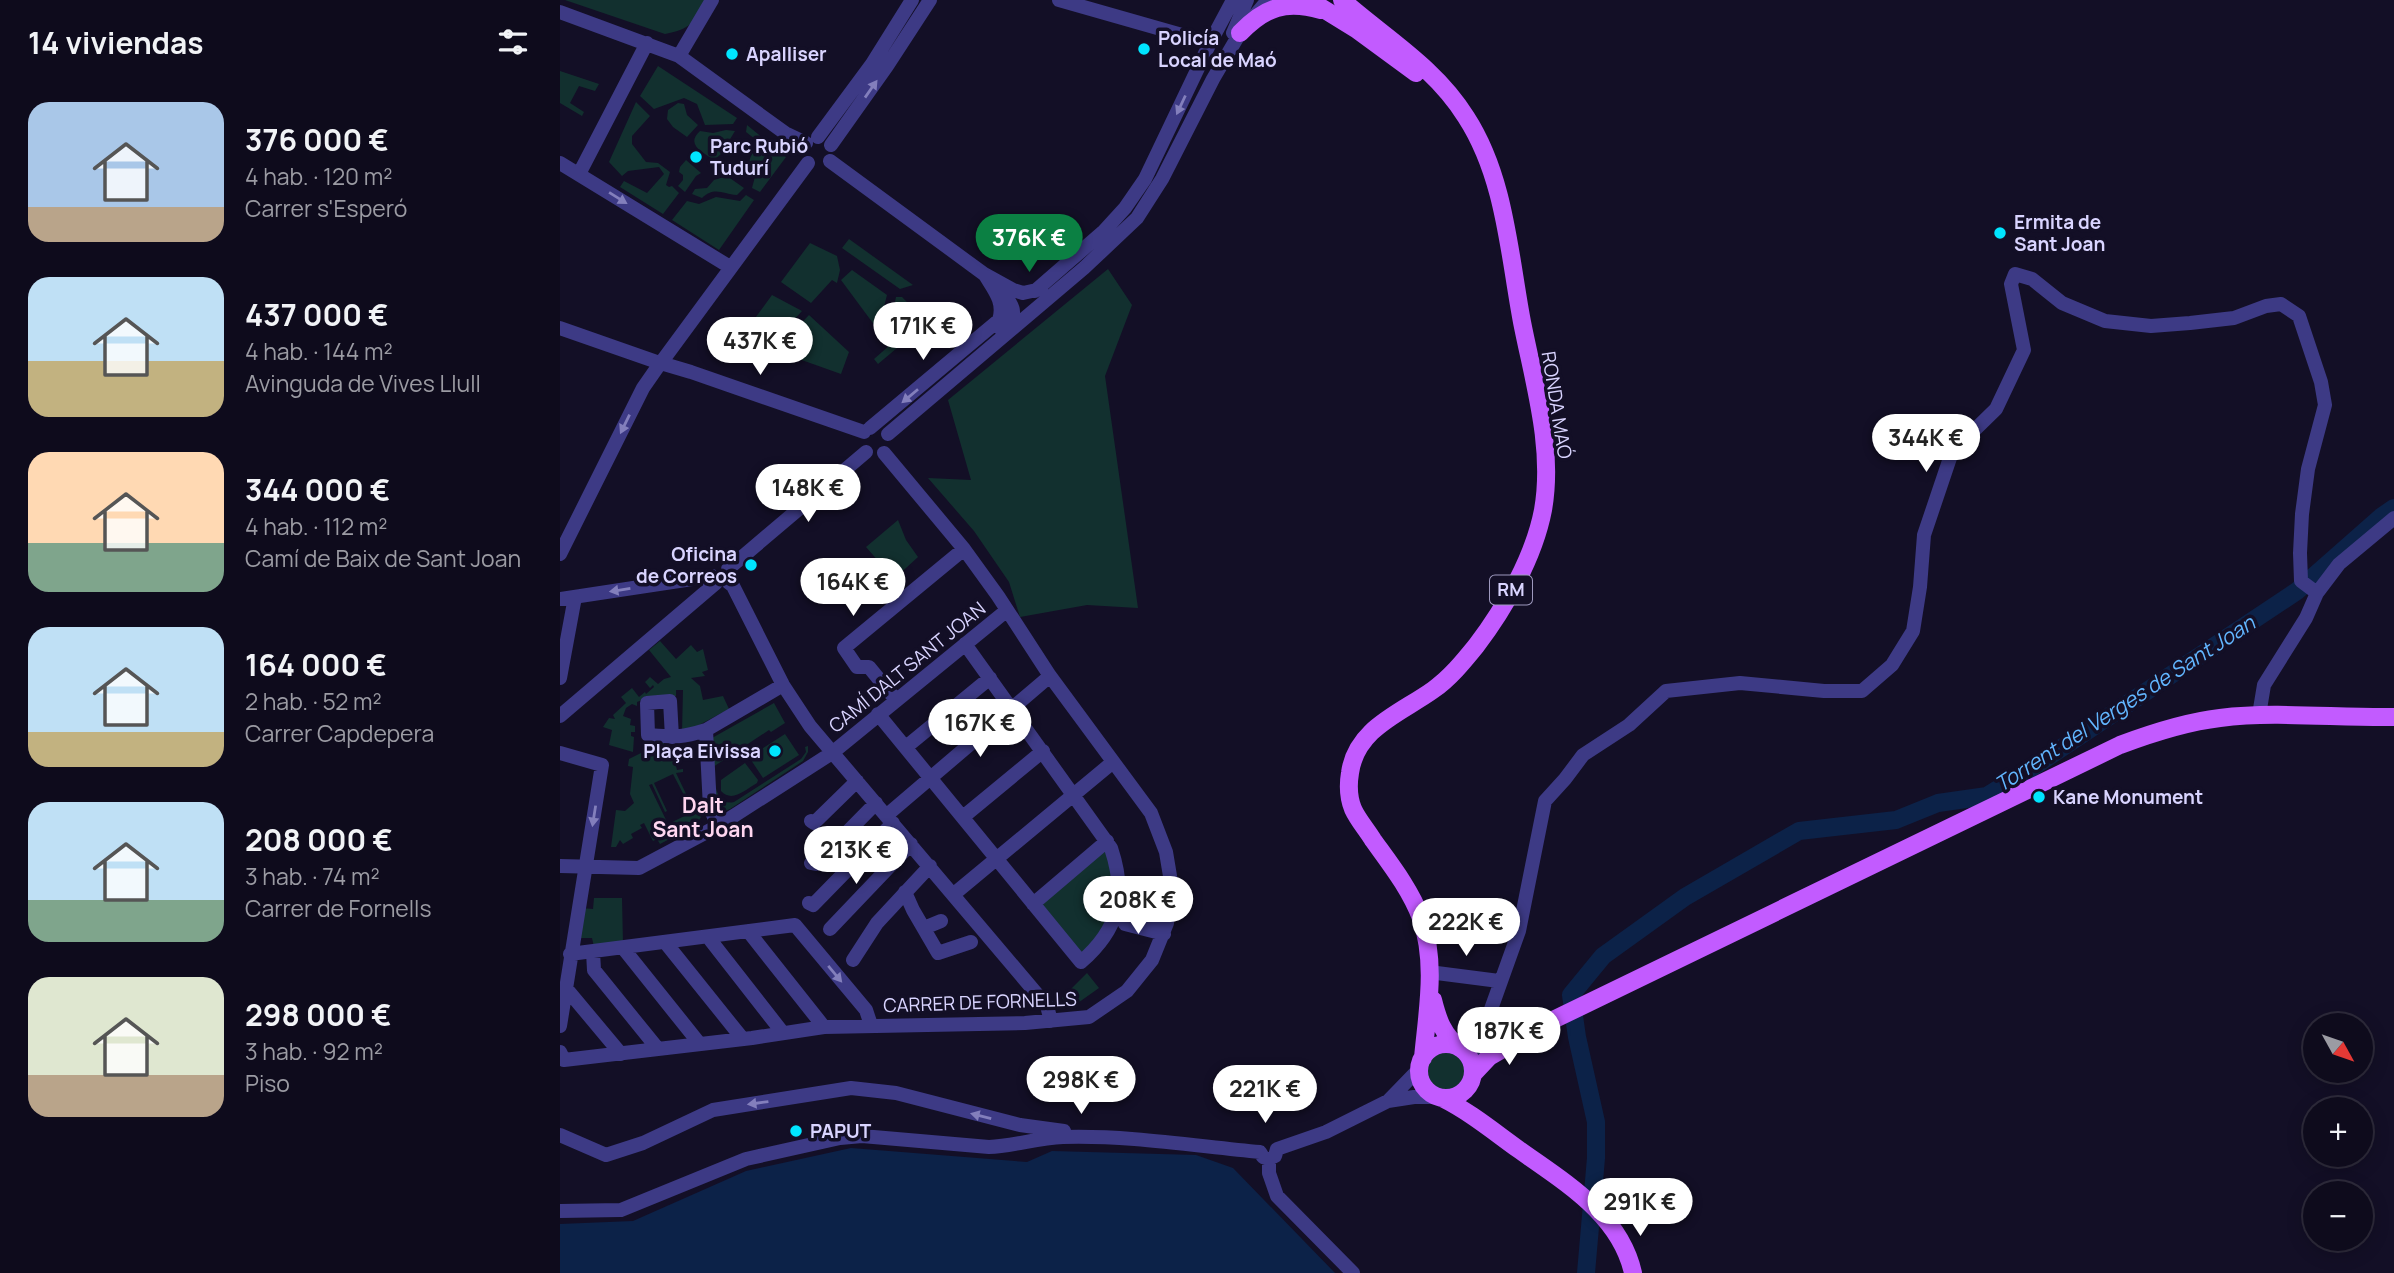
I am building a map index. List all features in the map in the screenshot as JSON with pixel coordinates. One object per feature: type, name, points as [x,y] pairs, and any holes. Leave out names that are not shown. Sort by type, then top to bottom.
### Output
[{"type":"main road","name":"RM","points":[[1309,0],[1351,25]]},
{"type":"main road","name":"RM","points":[[1330,0],[1446,90]]},
{"type":"main road","name":"RM","points":[[1342,0],[1412,55],[1446,90]]},
{"type":"main road","name":"RM","points":[[1240,33],[1254,18],[1267,11],[1296,3],[1323,11],[1351,25]]},
{"type":"main road","name":"RONDA MAÓ","points":[[1351,25],[1423,78],[1457,108],[1472,126]]},
{"type":"main road","name":"RONDA MAÓ","points":[[1446,90],[1472,126],[1491,167],[1499,197],[1543,435],[1546,474],[1543,507],[1532,545],[1510,592],[1486,632],[1447,679],[1374,729],[1359,747],[1351,765],[1349,783],[1352,806],[1401,878],[1417,908],[1424,930],[1429,977],[1441,1028],[1449,1039],[1466,1049]]},
{"type":"main road","points":[[1440,1098],[1457,1096],[1469,1086],[1489,1057],[1555,1019],[2120,745],[2188,723],[2219,718],[2259,715],[2394,717]]},
{"type":"main road","name":"RONDA MAÓ","points":[[1421,1063],[1429,977]]},
{"type":"main road","points":[[1525,1035],[1466,1049],[1452,1045],[1435,1047],[1421,1063],[1422,1083],[1440,1098],[1472,1114],[1592,1205],[1624,1247],[1633,1273]]},
{"type":"main road","points":[[1466,1049],[1472,1061],[1472,1093],[1476,1105],[1496,1132]]},
{"type":"street","points":[[679,56],[712,0]]},
{"type":"street","points":[[808,163],[804,151],[872,64],[912,0]]},
{"type":"street","points":[[831,145],[930,0]]},
{"type":"street","points":[[1059,0],[1210,43]]},
{"type":"street","points":[[1035,291],[1104,231],[1125,208],[1145,179],[1233,0]]},
{"type":"street","points":[[1213,79],[1247,0]]},
{"type":"street","points":[[888,434],[1124,232],[1150,200],[1240,33],[1268,0]]},
{"type":"street","points":[[560,12],[679,56],[785,133],[812,140],[826,139],[833,153],[830,161],[822,166],[808,163]]},
{"type":"street","points":[[579,174],[647,43]]},
{"type":"street","points":[[830,161],[984,274],[1013,290],[1023,293],[1035,291],[1072,279]]},
{"type":"street","points":[[560,163],[730,267]]},
{"type":"street","points":[[560,554],[566,530],[643,388],[808,163]]},
{"type":"street","points":[[560,328],[845,426],[867,430],[879,427],[888,434],[889,446],[884,453],[876,456],[866,452],[861,443],[867,430],[999,320],[1002,309],[999,297],[984,274]]},
{"type":"street","points":[[978,358],[982,349],[1006,328],[1014,314],[1013,305],[984,274]]},
{"type":"street","points":[[1466,1049],[1499,981],[1519,930],[1545,801],[1583,755],[1629,726],[1666,691],[1740,683],[1824,691],[1863,691],[1892,665],[1913,631],[1924,535],[1952,452],[1996,408],[2024,350],[2011,284],[2015,274],[2032,279],[2062,303],[2105,321],[2151,326],[2190,323],[2234,318],[2266,306],[2281,304],[2299,316],[2325,405],[2308,469],[2303,503],[2300,553],[2309,587],[2306,618],[2264,685],[2259,715]]},
{"type":"street","points":[[560,716],[866,452]]},
{"type":"street","name":"CARRER DE FORNELLS","points":[[562,1056],[621,1054],[824,1027],[1051,1021],[1089,1017],[1127,991],[1152,960],[1165,929],[1171,883],[1167,852],[1150,813],[1050,676],[964,549],[884,453]]},
{"type":"street","points":[[2309,587],[2394,518]]},
{"type":"street","points":[[896,699],[869,667],[857,667],[844,648],[964,549]]},
{"type":"street","points":[[560,599],[721,578],[733,586],[783,685],[810,726],[1047,1006],[1051,1021]]},
{"type":"street","points":[[560,678],[575,597]]},
{"type":"street","name":"CAMÍ DALT SANT JOAN","points":[[560,866],[639,868],[718,825],[832,753],[1006,611]]},
{"type":"street","points":[[878,714],[1081,962],[1105,937],[1114,918],[1120,882],[1107,841],[965,644]]},
{"type":"street","points":[[809,903],[813,905],[890,819],[932,777],[1050,676]]},
{"type":"street","points":[[906,747],[990,678]]},
{"type":"street","points":[[672,737],[706,730],[783,685]]},
{"type":"street","points":[[706,730],[710,808],[718,825]]},
{"type":"street","points":[[964,817],[1043,751]]},
{"type":"street","points":[[560,753],[602,765],[585,867],[568,945],[560,1026]]},
{"type":"street","points":[[954,894],[1113,762]]},
{"type":"street","points":[[811,821],[814,823],[857,781]]},
{"type":"street","points":[[811,863],[816,863],[876,803]]},
{"type":"street","points":[[1033,904],[1107,841]]},
{"type":"street","points":[[830,929],[911,844]]},
{"type":"street","points":[[853,960],[877,923],[930,866]]},
{"type":"street","points":[[905,892],[938,953],[971,942]]},
{"type":"street","points":[[1114,918],[1165,929]]},
{"type":"street","points":[[924,928],[941,921]]},
{"type":"street","points":[[568,945],[593,952],[795,925],[866,1010],[871,1024]]},
{"type":"street","points":[[748,932],[824,1027]]},
{"type":"street","points":[[708,937],[783,1033]]},
{"type":"street","points":[[665,942],[742,1038]]},
{"type":"street","points":[[623,948],[699,1043]]},
{"type":"street","points":[[593,952],[594,970],[658,1049]]},
{"type":"street","points":[[1429,977],[1499,981]]},
{"type":"street","points":[[565,987],[621,1054]]},
{"type":"street","points":[[1388,1101],[1421,1063]]},
{"type":"street","points":[[560,1135],[606,1155],[643,1143],[713,1110],[851,1088],[896,1093],[1020,1125],[1109,1138],[1269,1153],[1326,1132],[1388,1101],[1414,1097],[1440,1098]]},
{"type":"street","points":[[560,1211],[621,1210],[746,1159],[840,1138],[862,1136],[989,1147],[1064,1137],[1109,1138]]},
{"type":"street","points":[[1269,1153],[1269,1174],[1277,1196],[1353,1273]]},
{"type":"green space","points":[[565,0],[705,0],[691,24],[665,34]]},
{"type":"green space","points":[[658,66],[737,118],[733,124],[705,125],[697,104],[684,98],[654,109],[640,96]]},
{"type":"green space","points":[[560,71],[599,84],[595,91],[579,86],[570,103],[584,112],[582,116],[560,103]]},
{"type":"green space","points":[[636,102],[650,116],[632,136],[632,144],[646,162],[658,163],[670,172],[666,185],[672,186],[679,193],[663,214],[620,187],[624,181],[647,193],[664,174],[659,167],[628,171],[622,176],[609,162]]},
{"type":"green space","points":[[678,103],[684,104],[687,115],[698,125],[687,137],[667,119],[668,110]]},
{"type":"green space","points":[[747,125],[786,157],[760,192],[752,188],[756,173],[749,162],[755,139],[746,132]]},
{"type":"green space","points":[[700,131],[713,133],[735,131],[721,154],[714,160],[697,148],[694,140]]},
{"type":"green space","points":[[686,160],[701,173],[685,192],[678,186],[683,180],[680,167]]},
{"type":"green space","points":[[727,176],[744,188],[737,195],[711,192],[702,198],[692,194],[695,189],[707,188],[714,180]]},
{"type":"green space","points":[[746,195],[754,200],[719,250],[672,220],[687,201],[699,204],[716,197],[740,201]]},
{"type":"green space","points":[[849,239],[913,285],[900,289],[842,248]]},
{"type":"green space","points":[[810,243],[837,256],[840,270],[837,283],[832,280],[811,303],[781,282]]},
{"type":"green space","points":[[1108,269],[1132,305],[1105,376],[1138,608],[1087,605],[1020,617],[1009,582],[974,531],[928,478],[971,480],[948,400]]},
{"type":"green space","points":[[852,270],[887,295],[878,330],[841,280]]},
{"type":"green space","points":[[772,295],[802,311],[780,335],[779,349],[750,325]]},
{"type":"green space","points":[[896,297],[902,297],[911,306],[909,316],[889,330]]},
{"type":"green space","points":[[809,315],[849,352],[841,374],[782,353],[786,339]]},
{"type":"green space","points":[[922,317],[934,317],[878,364],[874,359]]},
{"type":"green space","points":[[898,520],[906,540],[918,557],[894,579],[866,547]]},
{"type":"green space","points":[[660,641],[676,659],[691,645],[697,652],[703,649],[708,670],[702,672],[705,676],[691,678],[700,686],[703,700],[723,696],[729,709],[684,733],[683,690],[676,690],[676,696],[642,700],[637,702],[637,706],[632,704],[626,708],[623,716],[631,719],[630,725],[635,726],[635,732],[631,732],[634,737],[633,752],[609,745],[612,730],[603,727],[609,718],[615,719],[613,715],[626,703],[621,697],[632,688],[639,697],[645,692],[646,694],[654,687],[653,685],[650,688],[645,682],[650,677],[658,684],[671,677],[649,650]]},
{"type":"green space","points":[[774,703],[785,723],[771,732],[769,730],[713,767],[712,738]]},
{"type":"green space","points":[[785,734],[799,755],[763,778],[749,757]]},
{"type":"green space","points":[[663,742],[667,749],[676,744],[677,751],[682,751],[682,761],[676,766],[677,770],[683,769],[683,772],[676,773],[689,800],[687,801],[673,774],[654,783],[667,811],[665,812],[652,784],[649,785],[668,824],[697,810],[701,817],[696,825],[660,844],[657,839],[653,841],[644,823],[640,825],[642,828],[631,834],[633,838],[623,844],[620,840],[616,847],[611,847],[616,810],[625,811],[634,803],[630,794],[633,767],[628,766],[629,759]]},
{"type":"green space","points":[[808,746],[808,752],[803,761],[730,809],[723,812],[716,807],[715,784],[721,798],[726,802],[734,802],[801,759],[806,752],[805,747]]},
{"type":"green space","points":[[745,763],[758,780],[757,783],[734,796],[725,794],[721,791],[721,780]]},
{"type":"green space","points":[[1106,846],[1112,858],[1112,916],[1081,956],[1038,904]]},
{"type":"green space","points":[[594,898],[622,898],[623,944],[594,947],[592,938],[575,938],[581,908],[593,909]]},
{"type":"green space","points":[[1087,973],[1099,988],[1075,1005],[1067,1004],[1062,998]]},
{"type":"green space","points":[[1446,1052],[1454,1053],[1460,1058],[1465,1064],[1465,1080],[1460,1086],[1454,1091],[1446,1092],[1438,1091],[1432,1086],[1427,1080],[1426,1072],[1427,1064],[1432,1058],[1438,1053]]},
{"type":"water","points":[[851,1148],[1027,1162],[1052,1151],[1196,1155],[1233,1168],[1335,1273],[560,1273],[560,1224],[633,1221],[746,1171]]},
{"type":"waterway","name":"Torrent del Verges de Sant Joan","points":[[1586,1273],[1596,1158],[1596,1122],[1577,1037],[1571,995],[1603,956],[1685,897],[1799,831],[1896,820],[1938,803],[1987,796],[2297,591],[2394,508]]},
{"type":"place","name":"Policía Local de Maó","points":[[1144,49]]},
{"type":"place","name":"Apalliser","points":[[732,54]]},
{"type":"place","name":"Parc Rubió Tudurí","points":[[696,157]]},
{"type":"place","name":"Ermita de Sant Joan","points":[[2000,233]]},
{"type":"place","name":"Oficina de Correos","points":[[751,565]]},
{"type":"place","name":"Plaça Eivissa","points":[[775,751]]},
{"type":"place","name":"Kane Monument","points":[[2039,797]]},
{"type":"place","name":"PAPUT","points":[[796,1131]]},
{"type":"district","name":"Dalt Sant Joan","points":[[703,818]]}]
